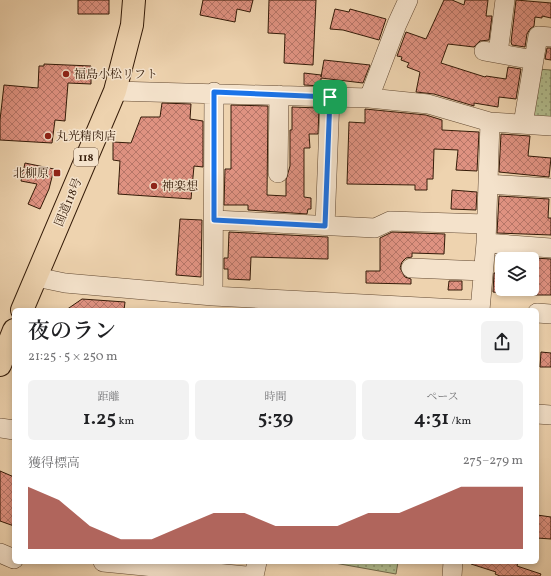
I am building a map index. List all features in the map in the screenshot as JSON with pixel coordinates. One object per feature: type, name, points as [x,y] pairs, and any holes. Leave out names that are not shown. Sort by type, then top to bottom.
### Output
[{"type":"highway","name":"国道118号","points":[[23,308],[115,91],[132,25],[134,0]]},
{"type":"highway","points":[[0,365],[12,335]]},
{"type":"street","points":[[369,98],[397,24],[408,0]]},
{"type":"street","points":[[505,0],[491,52],[534,60]]},
{"type":"street","points":[[523,124],[538,36],[551,37]]},
{"type":"street","points":[[115,91],[214,92],[369,98],[428,104],[490,122],[551,126]]},
{"type":"street","points":[[213,296],[214,92]]},
{"type":"street","points":[[278,173],[279,95]]},
{"type":"street","points":[[325,226],[330,97]]},
{"type":"street","points":[[480,308],[486,244],[490,122]]},
{"type":"street","points":[[488,184],[551,188]]},
{"type":"street","points":[[214,220],[375,228],[390,221],[486,224]]},
{"type":"street","points":[[486,244],[551,248]]},
{"type":"street","points":[[411,268],[484,271]]},
{"type":"street","points":[[36,277],[65,283],[213,296],[439,308]]},
{"type":"street","points":[[539,314],[551,314]]},
{"type":"street","points":[[539,414],[551,415]]},
{"type":"street","points":[[0,428],[12,430]]},
{"type":"street","points":[[0,553],[12,558]]},
{"type":"street","points":[[123,564],[246,576]]},
{"type":"street","points":[[254,576],[257,564]]},
{"type":"street","points":[[452,576],[454,564]]},
{"type":"green space","points":[[537,69],[551,70],[551,122],[529,121]]},
{"type":"green space","points":[[340,564],[398,564],[396,574]]},
{"type":"building","points":[[78,0],[109,0],[109,14],[78,14]]},
{"type":"building","points":[[203,0],[253,0],[250,12],[237,9],[235,22],[200,15]]},
{"type":"building","points":[[269,0],[316,0],[313,65],[284,63],[285,34],[268,33]]},
{"type":"building","points":[[444,0],[452,0],[464,5],[465,0],[488,0],[486,16],[492,16],[489,40],[480,41],[474,47],[448,44],[441,63],[485,77],[506,79],[508,67],[521,69],[516,99],[499,97],[498,107],[474,103],[474,106],[434,94],[416,92],[420,72],[407,67],[409,63],[401,60],[402,57],[397,56],[406,32],[426,39]]},
{"type":"building","points":[[516,0],[551,3],[551,18],[542,16],[542,18],[535,17],[534,26],[527,34],[525,47],[512,45],[511,42]]},
{"type":"building","points":[[335,9],[349,12],[350,9],[386,19],[379,40],[343,30],[330,29]]},
{"type":"building","points":[[547,48],[551,48],[551,60],[545,59]]},
{"type":"building","points":[[324,60],[370,65],[363,83],[321,78],[321,86],[304,85],[304,73],[321,75],[321,77]]},
{"type":"building","points":[[44,64],[91,66],[91,84],[68,83],[65,121],[55,120],[52,143],[0,140],[0,120],[4,85],[38,88],[39,66],[44,66]]},
{"type":"building","points":[[162,103],[191,104],[190,119],[203,121],[203,167],[194,166],[191,199],[118,194],[120,161],[113,160],[113,142],[131,143],[141,117],[160,117]]},
{"type":"building","points":[[231,105],[268,106],[267,195],[286,196],[286,180],[290,166],[290,130],[292,130],[292,107],[319,108],[318,134],[309,134],[310,148],[304,148],[304,197],[311,198],[311,209],[308,209],[307,214],[248,210],[248,205],[224,205],[225,169],[231,169]]},
{"type":"building","points":[[365,109],[426,115],[442,120],[442,130],[479,132],[477,171],[456,170],[458,150],[434,149],[433,179],[427,179],[427,190],[415,190],[415,185],[347,184],[349,122],[365,123]]},
{"type":"building","points":[[501,134],[530,136],[528,156],[551,158],[549,177],[499,172]]},
{"type":"building","points":[[25,163],[54,169],[49,189],[40,209],[28,204],[37,184],[21,181]]},
{"type":"building","points":[[452,190],[477,192],[476,210],[451,209]]},
{"type":"building","points":[[499,196],[549,199],[548,218],[551,218],[551,235],[497,233]]},
{"type":"building","points":[[180,219],[202,220],[201,277],[176,275]]},
{"type":"building","points":[[229,232],[328,237],[328,259],[251,257],[250,280],[228,279],[228,269],[224,269],[224,258],[228,258]]},
{"type":"building","points":[[392,232],[445,234],[444,254],[412,253],[412,257],[406,258],[402,262],[400,268],[405,277],[411,279],[411,284],[366,283],[366,271],[380,271],[380,238]]},
{"type":"building","points":[[539,258],[551,259],[551,295],[539,295]]},
{"type":"building","points":[[494,273],[495,273],[495,292],[493,292]]},
{"type":"building","points":[[449,281],[462,281],[462,290],[448,290]]},
{"type":"building","points":[[82,299],[125,302],[124,308],[69,308]]},
{"type":"building","points":[[541,352],[551,353],[551,367],[540,367]]},
{"type":"building","points":[[0,471],[12,476],[12,525],[0,521]]},
{"type":"building","points":[[539,515],[551,517],[551,539],[539,538]]},
{"type":"building","points":[[471,564],[518,564],[517,566],[541,574],[540,576],[500,576],[495,574],[496,572]]},
{"type":"place","name":"福島小松リフト","points":[[66,74]]},
{"type":"place","name":"丸光精肉店","points":[[48,136]]},
{"type":"place","name":"北柳原","points":[[57,173]]},
{"type":"place","name":"神楽想","points":[[154,186]]},
{"type":"route","points":[[214,92],[330,97],[325,226],[214,220],[214,92]]}]
